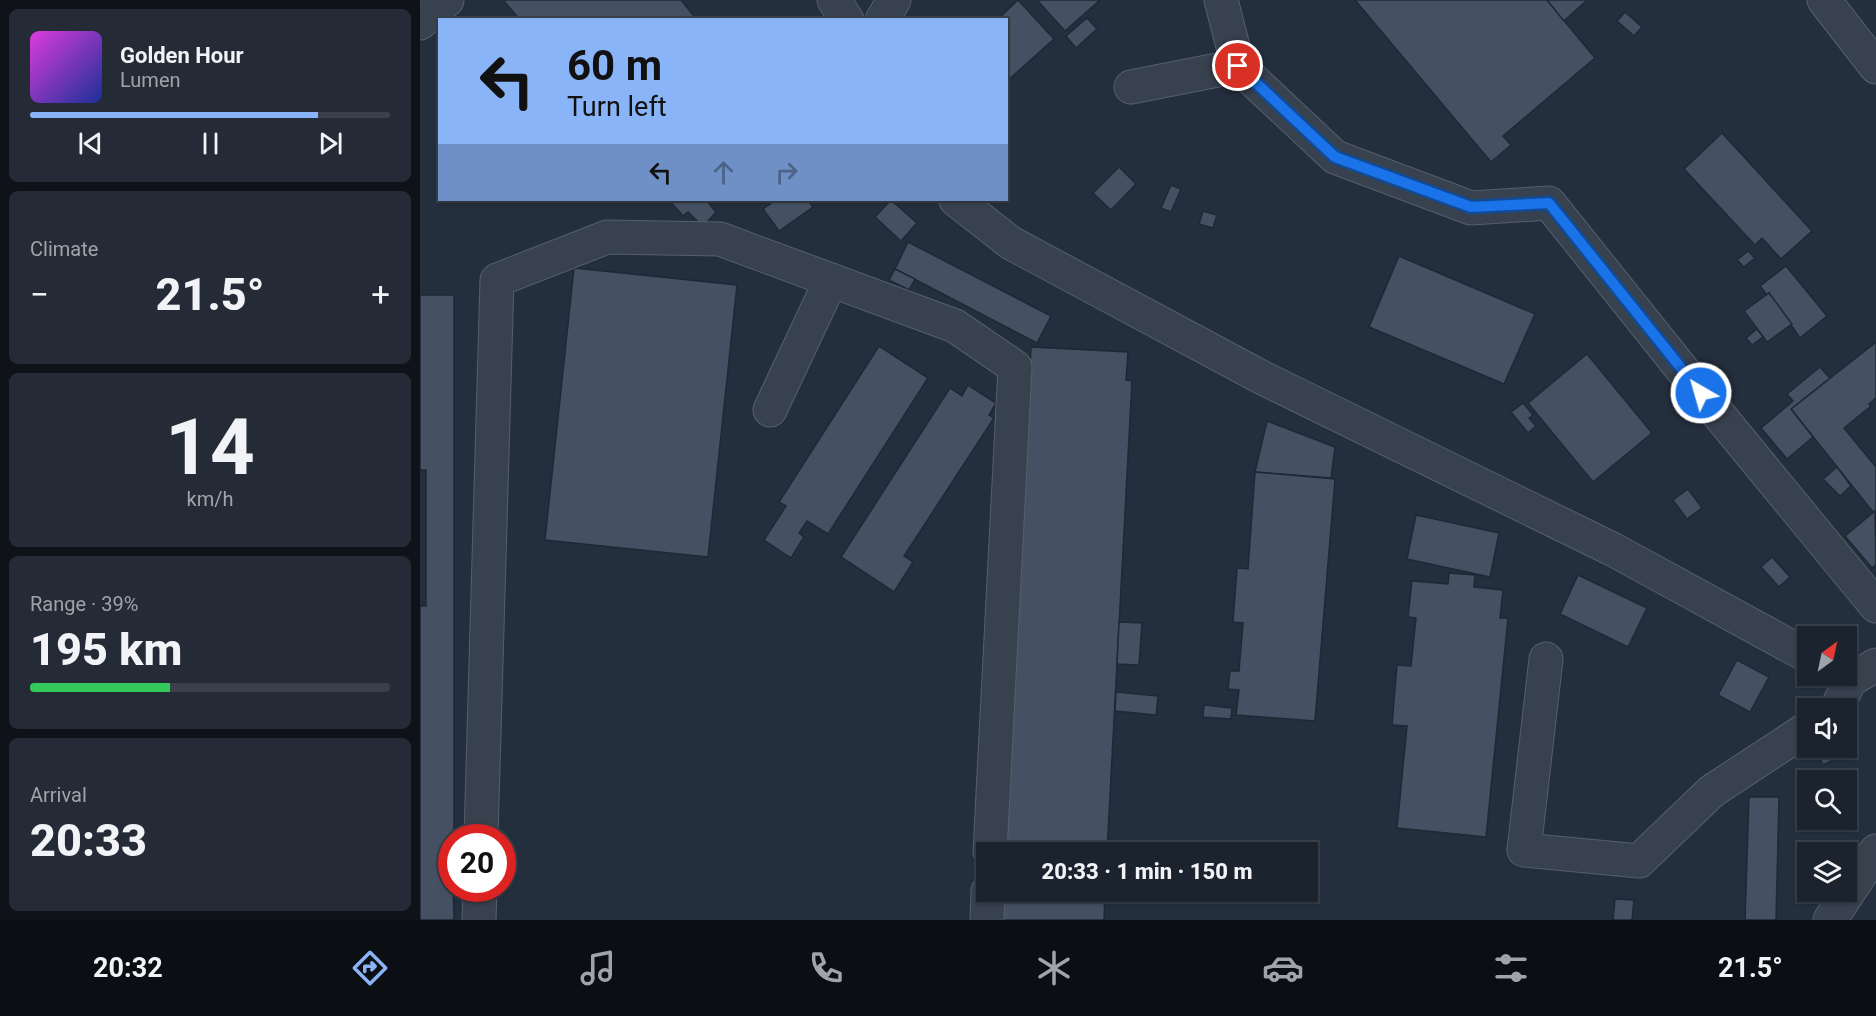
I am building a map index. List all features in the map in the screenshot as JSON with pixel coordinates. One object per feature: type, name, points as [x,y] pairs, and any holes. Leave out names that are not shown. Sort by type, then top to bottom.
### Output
[{"type":"lane","points":[[420,23],[447,0]]},
{"type":"lane","points":[[834,0],[846,18]]},
{"type":"lane","points":[[883,18],[894,0]]},
{"type":"lane","points":[[1221,0],[1238,66],[1335,157],[1471,207],[1549,203],[1876,606]]},
{"type":"lane","points":[[1824,0],[1876,67]]},
{"type":"lane","points":[[1131,87],[1238,66]]},
{"type":"lane","points":[[957,201],[1021,249],[1261,377],[1614,550],[1797,650]]},
{"type":"lane","points":[[481,824],[497,280],[607,237],[720,239],[955,326],[1015,367],[991,842]]},
{"type":"lane","points":[[771,410],[831,280]]},
{"type":"lane","points":[[1546,659],[1524,850],[1639,861],[1712,791],[1797,735]]},
{"type":"lane","points":[[1830,920],[1876,851]]},
{"type":"lane","points":[[479,920],[480,902]]},
{"type":"lane","points":[[987,920],[988,902]]},
{"type":"building","points":[[503,0],[681,0],[695,18],[518,18]]},
{"type":"building","points":[[1018,0],[1054,39],[1008,80],[1008,18],[999,18]]},
{"type":"building","points":[[1037,0],[1100,0],[1065,31]]},
{"type":"building","points":[[1355,0],[1547,0],[1595,58],[1503,136],[1511,145],[1491,162]]},
{"type":"building","points":[[1547,0],[1587,0],[1564,21]]},
{"type":"building","points":[[1625,12],[1642,27],[1634,36],[1617,21]]},
{"type":"building","points":[[1087,18],[1097,29],[1076,48],[1066,36]]},
{"type":"building","points":[[1722,133],[1812,231],[1781,259],[1762,238],[1755,245],[1684,169]]},
{"type":"building","points":[[1119,167],[1136,184],[1111,210],[1093,193]]},
{"type":"building","points":[[1171,185],[1181,189],[1171,212],[1161,208]]},
{"type":"building","points":[[670,201],[707,201],[716,212],[703,227],[688,212],[683,216]]},
{"type":"building","points":[[775,201],[809,201],[813,207],[779,231],[763,209]]},
{"type":"building","points":[[892,201],[917,223],[901,241],[875,217]]},
{"type":"building","points":[[1203,211],[1217,215],[1213,228],[1199,224]]},
{"type":"building","points":[[908,242],[1051,316],[1037,343],[895,269]]},
{"type":"building","points":[[1748,251],[1755,258],[1744,267],[1737,260]]},
{"type":"building","points":[[1399,256],[1535,314],[1504,384],[1369,327]]},
{"type":"building","points":[[1786,266],[1827,316],[1800,338],[1769,293],[1767,295],[1760,286]]},
{"type":"building","points":[[574,268],[737,285],[708,557],[545,540]]},
{"type":"building","points":[[895,269],[915,279],[909,290],[889,280]]},
{"type":"building","points":[[1769,293],[1792,324],[1767,342],[1744,311]]},
{"type":"building","points":[[420,295],[454,295],[454,824],[438,824],[438,902],[454,902],[454,920],[420,920],[420,606],[426,606],[426,470],[420,470]]},
{"type":"building","points":[[1757,329],[1763,337],[1752,345],[1746,338]]},
{"type":"building","points":[[1876,342],[1876,398],[1869,404],[1871,406],[1844,428],[1876,467],[1876,510],[1873,512],[1791,409]]},
{"type":"building","points":[[879,346],[928,378],[828,534],[807,521],[799,533],[804,537],[791,558],[764,540],[786,506],[779,502]]},
{"type":"building","points":[[1031,347],[1128,352],[1126,380],[1132,381],[1108,842],[1006,842]]},
{"type":"building","points":[[1587,354],[1652,433],[1593,482],[1528,403]]},
{"type":"building","points":[[1820,367],[1830,378],[1791,409],[1813,437],[1787,459],[1761,428],[1793,401],[1787,394]]},
{"type":"building","points":[[968,385],[996,403],[989,415],[994,418],[904,556],[913,562],[894,592],[841,557],[950,388],[962,396]]},
{"type":"building","points":[[1523,403],[1533,415],[1529,418],[1536,426],[1528,433],[1511,412]]},
{"type":"building","points":[[1267,421],[1335,447],[1331,478],[1255,472]]},
{"type":"building","points":[[1837,467],[1851,486],[1840,496],[1823,479]]},
{"type":"building","points":[[1255,472],[1335,479],[1315,721],[1236,715],[1239,690],[1228,689],[1230,671],[1239,671],[1243,623],[1233,622],[1237,568],[1248,569]]},
{"type":"building","points":[[1688,489],[1702,508],[1687,519],[1673,500]]},
{"type":"building","points":[[1875,511],[1876,565],[1872,568],[1845,536]]},
{"type":"building","points":[[1416,515],[1499,533],[1490,577],[1407,559]]},
{"type":"building","points":[[1772,557],[1790,577],[1779,587],[1761,567]]},
{"type":"building","points":[[1449,573],[1475,575],[1474,587],[1503,590],[1500,618],[1508,618],[1486,837],[1397,828],[1407,726],[1392,725],[1397,665],[1411,666],[1416,618],[1408,617],[1412,581],[1448,584]]},
{"type":"building","points":[[1578,575],[1647,608],[1628,647],[1560,614]]},
{"type":"building","points":[[1119,622],[1142,623],[1139,665],[1117,664]]},
{"type":"building","points":[[1737,660],[1769,677],[1750,712],[1718,695]]},
{"type":"building","points":[[1116,692],[1158,696],[1156,715],[1115,711]]},
{"type":"building","points":[[1204,705],[1232,708],[1231,719],[1203,717]]},
{"type":"building","points":[[1820,758],[1837,758],[1823,765]]},
{"type":"building","points":[[1749,797],[1779,797],[1776,920],[1745,920]]},
{"type":"building","points":[[1615,899],[1634,900],[1632,920],[1613,920]]},
{"type":"building","points":[[1003,902],[1105,902],[1104,920],[1002,920]]},
{"type":"route","points":[[1238,66],[1335,157],[1471,207],[1549,203],[1701,393]]}]
